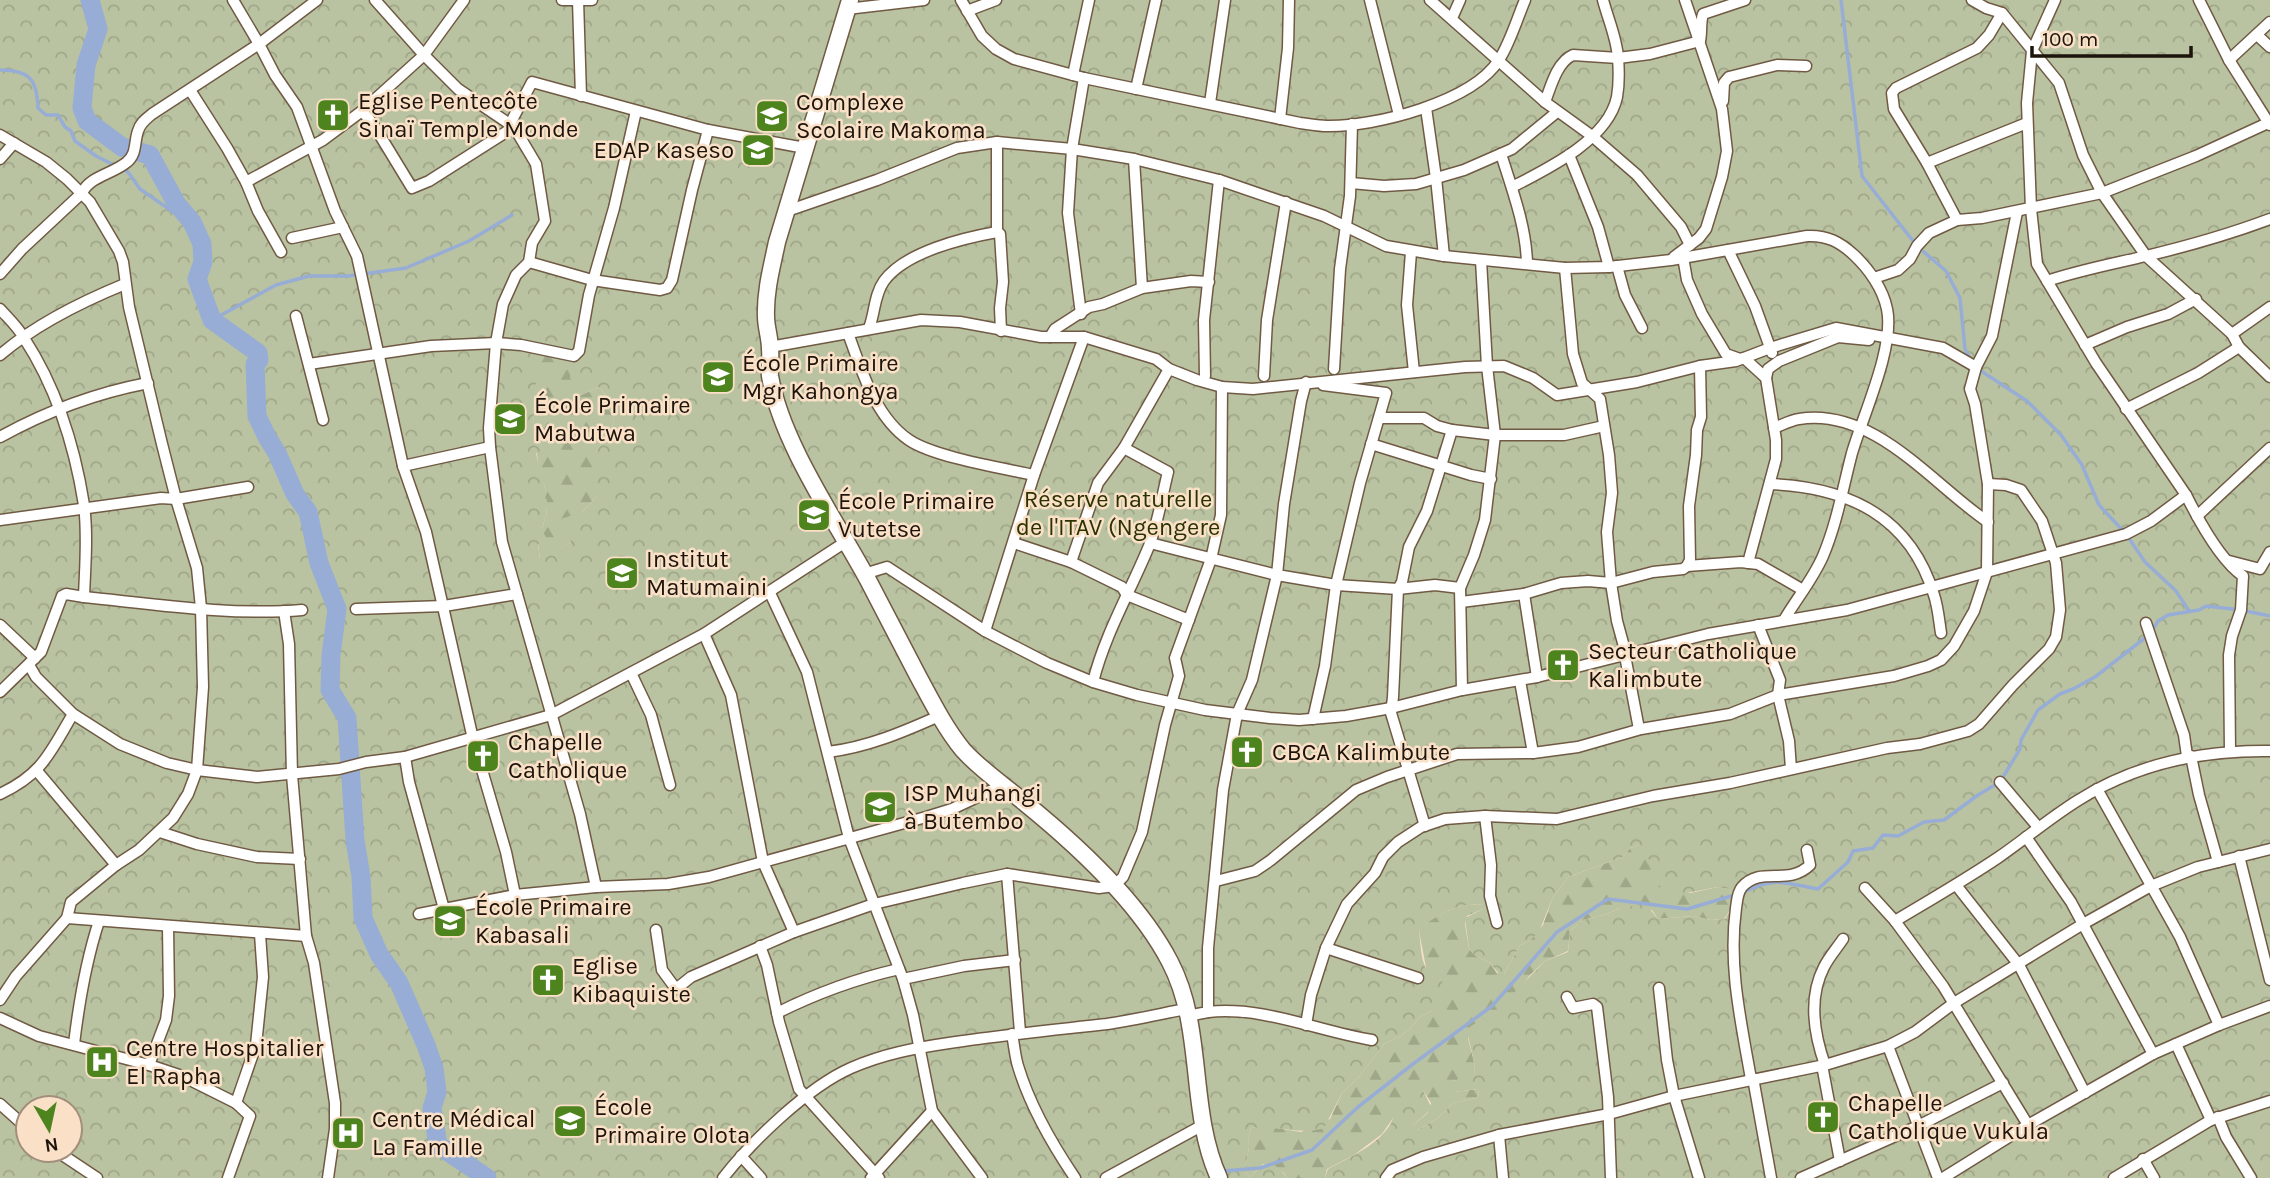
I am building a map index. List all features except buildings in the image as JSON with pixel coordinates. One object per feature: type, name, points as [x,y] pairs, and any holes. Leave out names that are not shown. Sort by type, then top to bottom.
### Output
[{"type":"highway","points":[[849,4],[777,242],[767,296],[766,319],[770,374],[775,397],[804,465],[939,716],[963,750],[1028,804],[1114,886],[1150,930],[1171,962],[1187,1012],[1203,1125],[1219,1178]]},
{"type":"street","points":[[233,0],[275,75],[297,107],[310,146],[359,264],[403,466],[426,532],[473,739],[506,852],[515,895]]},
{"type":"street","points":[[0,274],[22,249],[82,193],[87,184],[129,161],[133,155],[138,130],[152,114],[260,44],[317,0]]},
{"type":"street","points":[[375,0],[458,89],[512,125],[536,164],[545,221],[532,243],[529,262],[516,275],[503,304],[496,342],[490,447],[502,542],[580,814],[596,887]]},
{"type":"street","points":[[246,182],[323,140],[362,111],[424,55],[464,0]]},
{"type":"street","points":[[562,0],[592,0]]},
{"type":"street","points":[[578,0],[581,96]]},
{"type":"street","points":[[849,4],[924,0]]},
{"type":"street","points":[[961,0],[982,36],[1014,59],[1084,78],[1280,119],[1327,126],[1352,124],[1426,108],[1473,86],[1499,60],[1525,0]]},
{"type":"street","points":[[967,11],[996,0]]},
{"type":"street","points":[[1073,75],[1089,0]]},
{"type":"street","points":[[1136,89],[1156,0]]},
{"type":"street","points":[[1210,103],[1225,0]]},
{"type":"street","points":[[1280,119],[1288,48],[1289,0]]},
{"type":"street","points":[[1370,0],[1399,115]]},
{"type":"street","points":[[1430,0],[1545,102],[1592,136],[1637,175],[1681,228],[1690,245]]},
{"type":"street","points":[[1452,18],[1460,0]]},
{"type":"street","points":[[1512,187],[1550,168],[1592,136],[1602,125],[1617,96],[1618,58],[1603,0]]},
{"type":"street","points":[[1671,260],[1706,229],[1727,151],[1722,109],[1685,0]]},
{"type":"street","points":[[1700,41],[1703,14],[1745,0]]},
{"type":"street","points":[[1972,0],[2002,13],[2059,83],[2083,155],[2102,193],[2146,256],[2232,334],[2239,347],[2270,377]]},
{"type":"street","points":[[2055,0],[2032,51],[2026,123],[2031,209],[2038,264],[2126,409],[2186,495],[2227,561],[2243,576],[2241,610],[2229,655],[2230,751]]},
{"type":"street","points":[[1874,278],[1898,270],[1910,259],[1929,233],[1957,220],[2017,212],[2102,193],[2196,156],[2269,123],[2229,60],[2199,0]]},
{"type":"street","points":[[1957,220],[1927,163],[1894,110],[1892,93],[1896,88],[1977,48],[1989,35],[2002,13]]},
{"type":"street","points":[[2229,60],[2270,22]]},
{"type":"street","points":[[2257,35],[2270,47]]},
{"type":"street","points":[[1545,102],[1555,78],[1568,57],[1573,55],[1618,58],[1650,54],[1700,41]]},
{"type":"street","points":[[1722,109],[1724,83],[1729,77],[1777,65],[1806,66]]},
{"type":"street","points":[[1081,314],[1068,213],[1072,149],[1084,78]]},
{"type":"street","points":[[362,111],[373,124],[412,188],[429,181],[512,125],[532,82],[708,130],[805,148]]},
{"type":"street","points":[[190,90],[227,148],[281,252]]},
{"type":"street","points":[[1426,108],[1444,256]]},
{"type":"street","points":[[309,364],[431,346],[496,342],[574,356],[579,351],[592,281],[614,208],[636,111]]},
{"type":"street","points":[[1351,183],[1384,186],[1416,184],[1464,170],[1512,149],[1557,112]]},
{"type":"street","points":[[1927,163],[2026,123]]},
{"type":"street","points":[[1334,369],[1340,269],[1351,183],[1352,124]]},
{"type":"street","points":[[529,262],[592,281],[660,290],[667,288],[672,280],[708,130]]},
{"type":"street","points":[[0,135],[46,162],[82,193],[119,251],[176,499],[197,568],[203,687],[197,770],[188,794],[173,818],[139,850],[71,902],[67,918],[16,976],[0,1000]]},
{"type":"street","points":[[996,142],[997,232],[1000,234],[1003,282],[1001,331]]},
{"type":"street","points":[[787,211],[877,180],[957,148],[996,142],[1072,149],[1134,159],[1219,180],[1286,202],[1386,246],[1444,256],[1565,268],[1613,266],[1671,260],[1819,235],[1832,239],[1846,247],[1874,278],[1888,310],[1887,340],[1826,547],[1814,575],[1784,620]]},
{"type":"street","points":[[0,159],[14,143]]},
{"type":"street","points":[[1501,154],[1512,187],[1527,263]]},
{"type":"street","points":[[1569,155],[1625,295],[1642,328]]},
{"type":"street","points":[[1134,159],[1142,288]]},
{"type":"street","points":[[1206,376],[1204,320],[1219,180]]},
{"type":"street","points":[[1264,376],[1267,320],[1286,202]]},
{"type":"street","points":[[1216,881],[1255,871],[1356,790],[1457,754],[1533,753],[1578,747],[1639,729],[1730,714],[1778,695],[1877,680],[1941,660],[1954,646],[1974,611],[1987,572],[1988,484],[1975,404],[1970,389],[1976,368],[1992,336],[2017,212]]},
{"type":"street","points":[[2047,281],[2071,272],[2146,256],[2237,231],[2270,219]]},
{"type":"street","points":[[292,238],[343,227]]},
{"type":"street","points":[[869,328],[883,281],[909,259],[997,232]]},
{"type":"street","points":[[1728,250],[1755,306],[1775,364]]},
{"type":"street","points":[[1411,252],[1407,305],[1414,372]]},
{"type":"street","points":[[1683,257],[1687,281],[1702,314],[1726,354],[1744,358],[1766,378]]},
{"type":"street","points":[[1462,690],[1460,588],[1481,537],[1485,520],[1494,435],[1481,260]]},
{"type":"street","points":[[1565,268],[1573,354],[1582,383],[1600,399],[1612,493],[1606,532],[1611,583],[1639,729]]},
{"type":"street","points":[[1050,337],[1055,329],[1089,307],[1142,288],[1191,281],[1209,282]]},
{"type":"street","points":[[0,355],[23,335],[91,298],[125,284]]},
{"type":"street","points":[[2085,345],[2127,327],[2168,314],[2196,299]]},
{"type":"street","points":[[2232,334],[2270,307]]},
{"type":"street","points":[[0,309],[23,335],[40,364],[58,408],[78,475],[84,507],[84,597]]},
{"type":"street","points":[[296,316],[323,420]]},
{"type":"street","points":[[770,347],[921,320],[960,322],[1001,331],[1050,337],[1084,337],[1156,359],[1169,369],[1222,387],[1253,388],[1504,366],[1534,378],[1557,395],[1637,382],[1699,366],[1736,362],[1770,348],[1836,328],[1887,340]]},
{"type":"street","points":[[848,333],[863,377],[875,400],[897,430],[908,440],[932,451],[1034,475]]},
{"type":"street","points":[[985,631],[1034,475],[1084,337]]},
{"type":"street","points":[[1748,563],[1776,459],[1766,378],[1768,369],[1838,337],[1887,340],[1943,348],[1976,368]]},
{"type":"street","points":[[2126,409],[2198,373],[2239,347]]},
{"type":"street","points":[[1687,566],[1690,560],[1689,506],[1697,430],[1702,417],[1699,366]]},
{"type":"street","points":[[1071,562],[1098,483],[1124,448],[1169,369]]},
{"type":"street","points":[[1306,382],[1386,393],[1336,585],[1325,666],[1313,719]]},
{"type":"street","points":[[1208,1012],[1208,948],[1223,790],[1237,714],[1252,680],[1278,575],[1284,503],[1306,382]]},
{"type":"street","points":[[0,437],[58,408],[98,394],[148,383]]},
{"type":"street","points":[[656,930],[662,970],[676,989],[691,977],[760,946],[874,904],[1007,874],[1099,888],[1114,886],[1123,877],[1142,832],[1179,676],[1175,658],[1211,559],[1221,515],[1222,387]]},
{"type":"street","points":[[1380,418],[1424,418],[1437,426],[1452,430],[1494,435],[1564,435],[1604,426]]},
{"type":"street","points":[[1774,428],[1798,419],[1811,418],[1860,428],[1922,467],[1988,522]]},
{"type":"street","points":[[1425,826],[1391,708],[1398,589],[1409,547],[1427,511],[1452,430]]},
{"type":"street","points":[[1371,444],[1491,479]]},
{"type":"street","points":[[403,466],[490,447]]},
{"type":"street","points":[[1093,682],[1100,654],[1150,543],[1168,472],[1124,448]]},
{"type":"street","points":[[2197,516],[2270,448]]},
{"type":"street","points":[[1770,484],[1802,486],[1841,496],[1881,515],[1902,535],[1924,568],[1935,597],[1941,633]]},
{"type":"street","points":[[1306,1025],[1311,995],[1326,948],[1348,904],[1375,873],[1383,857],[1398,842],[1425,826],[1445,819],[1485,816],[1557,818],[1886,748],[1920,744],[1968,731],[1979,724],[2042,657],[2056,637],[2060,610],[2059,578],[2054,553],[2042,521],[2025,492],[2012,486],[1988,484]]},
{"type":"street","points":[[0,520],[84,507],[161,498],[176,499],[248,487]]},
{"type":"street","points":[[864,574],[887,566],[985,631],[1046,663],[1093,682],[1205,710],[1270,718],[1313,719],[1391,708],[1462,690],[1520,681],[1708,634],[1847,610],[2126,534],[2151,521],[2186,495]]},
{"type":"street","points":[[0,625],[32,661],[50,692],[74,714],[120,744],[167,763],[197,770],[257,777],[292,775],[405,757],[551,715],[705,634],[847,541]]},
{"type":"street","points":[[1014,543],[1071,562],[1122,587],[1126,595],[1189,620]]},
{"type":"street","points":[[1150,543],[1278,575],[1336,585],[1398,589],[1435,585],[1460,588]]},
{"type":"street","points":[[2227,561],[2260,569],[2270,552]]},
{"type":"street","points":[[1461,602],[1524,594],[1561,583],[1611,583],[1687,566],[1748,563],[1773,571],[1803,590]]},
{"type":"street","points":[[770,593],[805,665],[849,838],[901,974],[913,1015],[932,1111],[982,1178]]},
{"type":"street","points":[[0,692],[41,652],[62,596],[66,594],[201,608],[302,610]]},
{"type":"street","points":[[356,609],[444,606],[517,594]]},
{"type":"street","points":[[1524,594],[1537,677]]},
{"type":"street","points":[[284,611],[289,644],[292,775],[306,936],[314,963],[335,1103],[335,1129],[328,1178]]},
{"type":"street","points":[[1758,625],[1780,680],[1778,695],[1789,741],[1791,769]]},
{"type":"street","points":[[2148,626],[2184,735],[2218,862]]},
{"type":"street","points":[[705,634],[731,695],[763,862],[794,932]]},
{"type":"street","points":[[631,673],[651,715],[670,785]]},
{"type":"street","points":[[1520,681],[1533,753]]},
{"type":"street","points":[[0,794],[22,783],[37,771],[74,714]]},
{"type":"street","points":[[828,752],[853,749],[888,738],[939,716]]},
{"type":"street","points":[[1895,921],[1956,885],[2097,789],[2120,778],[2189,756],[2230,751],[2270,751]]},
{"type":"street","points":[[405,757],[409,782],[444,909]]},
{"type":"street","points":[[37,771],[116,865]]},
{"type":"street","points":[[2000,782],[2038,827]]},
{"type":"street","points":[[419,914],[515,895],[596,887],[668,884],[709,877],[952,809],[1003,785]]},
{"type":"street","points":[[2097,789],[2180,937],[2219,1025]]},
{"type":"street","points":[[1485,816],[1491,865],[1490,896],[1497,923]]},
{"type":"street","points":[[160,832],[257,858],[300,859]]},
{"type":"street","points":[[2026,837],[2083,924],[2153,1054]]},
{"type":"street","points":[[1386,1178],[1392,1170],[1423,1157],[1499,1135],[1609,1114],[1674,1096],[1824,1065],[1888,1046],[1915,1032],[1954,1003],[2083,924],[2151,886],[2190,870],[2270,849]]},
{"type":"street","points":[[1771,1178],[1734,983],[1734,923],[1738,895],[1742,887],[1754,879],[1769,875],[1785,877],[1805,870],[1810,865],[1807,850]]},
{"type":"street","points":[[2239,856],[2270,980]]},
{"type":"street","points":[[1007,874],[1015,960],[1017,1065],[1036,1110],[1075,1178]]},
{"type":"street","points":[[1956,885],[2019,965],[2085,1093]]},
{"type":"street","points":[[1865,888],[1924,958],[2028,1125]]},
{"type":"street","points":[[67,918],[306,936]]},
{"type":"street","points":[[74,1044],[78,1010],[92,944],[100,921]]},
{"type":"street","points":[[149,1065],[166,1020],[169,996],[168,927]]},
{"type":"street","points":[[236,1103],[256,1045],[263,977],[260,934]]},
{"type":"street","points":[[1840,1161],[1824,1065],[1816,1035],[1814,1007],[1824,966],[1843,939]]},
{"type":"street","points":[[760,946],[799,1089],[875,1176],[932,1111]]},
{"type":"street","points":[[1326,948],[1418,978]]},
{"type":"street","points":[[777,1013],[827,989],[901,974],[1015,960]]},
{"type":"street","points":[[1659,988],[1674,1096],[1699,1178]]},
{"type":"street","points":[[1567,997],[1573,1007],[1593,1004],[1597,1007],[1609,1114],[1611,1178]]},
{"type":"street","points":[[1888,1046],[1941,1178],[2153,1054],[2270,1006]]},
{"type":"street","points":[[723,1178],[741,1156],[817,1088],[849,1069],[892,1053],[918,1047],[1187,1012],[1248,1012],[1372,1040]]},
{"type":"street","points":[[0,1018],[39,1036],[182,1076],[236,1103],[250,1116],[228,1178]]},
{"type":"street","points":[[2176,1044],[2215,1119],[2250,1178]]},
{"type":"street","points":[[1801,1178],[1918,1126],[2003,1083]]},
{"type":"street","points":[[2114,1178],[2215,1119],[2270,1101]]},
{"type":"street","points":[[0,1104],[14,1116]]},
{"type":"street","points":[[1106,1178],[1203,1125]]},
{"type":"street","points":[[1499,1135],[1503,1178]]},
{"type":"street","points":[[741,1156],[761,1178]]},
{"type":"street","points":[[2143,1159],[2154,1178]]},
{"type":"street","points":[[76,1164],[97,1178]]},
{"type":"green space","name":"Réserve naturelle de l'ITAV (Ngengere","points":[[0,0],[2270,0],[2270,1178],[1325,1178],[1328,1169],[1361,1151],[1381,1136],[1394,1116],[1395,1104],[1411,1092],[1423,1090],[1432,1109],[1413,1125],[1414,1130],[1438,1118],[1453,1103],[1479,1095],[1478,1089],[1455,1092],[1451,1087],[1453,1081],[1474,1075],[1475,1066],[1467,1031],[1496,1011],[1545,961],[1568,952],[1570,931],[1583,920],[1620,908],[1646,904],[1658,919],[1693,916],[1711,920],[1725,919],[1732,904],[1729,889],[1718,887],[1670,896],[1659,884],[1649,859],[1643,859],[1639,845],[1630,848],[1623,857],[1568,877],[1552,899],[1539,932],[1520,945],[1504,974],[1500,975],[1490,963],[1469,949],[1465,918],[1483,909],[1483,905],[1458,907],[1421,927],[1419,931],[1423,961],[1429,973],[1442,980],[1443,1000],[1401,1036],[1384,1044],[1359,1077],[1342,1093],[1324,1128],[1306,1131],[1251,1128],[1245,1172],[1250,1177],[1269,1164],[1278,1167],[1287,1178],[0,1178]],"holes":[[[538,354],[572,361],[570,378],[581,395],[599,387],[613,404],[614,423],[596,452],[596,497],[582,512],[561,519],[571,542],[540,559],[538,544],[547,539],[542,530],[547,501],[536,453],[542,451],[541,434],[533,427]]]},
{"type":"green space","points":[[537,354],[572,361],[581,395],[599,387],[613,404],[614,423],[596,452],[596,497],[582,512],[571,542],[540,560],[538,543],[547,511],[533,427]]},
{"type":"green space","points":[[1639,845],[1649,858],[1659,884],[1690,893],[1718,887],[1729,889],[1731,904],[1724,919],[1711,920],[1693,916],[1658,919],[1652,910],[1620,908],[1583,920],[1570,931],[1568,951],[1545,961],[1519,990],[1468,1038],[1475,1066],[1474,1076],[1453,1081],[1455,1092],[1478,1089],[1479,1095],[1476,1098],[1453,1103],[1438,1118],[1418,1130],[1413,1130],[1413,1125],[1428,1113],[1431,1103],[1423,1090],[1396,1114],[1382,1134],[1354,1155],[1327,1169],[1325,1178],[1287,1178],[1283,1172],[1263,1164],[1250,1177],[1245,1172],[1251,1128],[1263,1126],[1301,1132],[1330,1119],[1342,1093],[1359,1077],[1384,1044],[1401,1036],[1420,1017],[1433,1010],[1442,980],[1427,973],[1420,927],[1458,907],[1483,905],[1483,909],[1467,916],[1465,924],[1469,949],[1490,963],[1497,973],[1504,974],[1520,945],[1528,942],[1543,925],[1552,899],[1568,877],[1623,857],[1630,848]]},
{"type":"waterway","points":[[90,0],[98,29],[86,65],[82,108],[87,121],[122,147],[150,155],[176,203],[192,222],[202,244],[203,262],[197,279],[212,320],[258,353],[259,360],[255,364],[257,416],[295,494],[308,512],[319,563],[337,609],[330,690],[347,718],[363,918],[379,954],[399,983],[434,1068],[437,1092],[432,1108],[438,1145],[487,1178]]},
{"type":"waterway","points":[[1841,0],[1862,176],[1917,246],[1946,271],[1960,298],[1965,349],[1971,360]]},
{"type":"waterway","points":[[0,70],[18,72],[30,78],[36,90],[38,108],[46,115],[58,115],[65,127],[71,131],[75,141],[96,156],[128,172],[140,189],[179,216],[187,227],[195,230]]},
{"type":"waterway","points":[[212,320],[276,285],[309,276],[348,276],[406,268],[469,241],[512,215]]},
{"type":"waterway","points":[[1978,369],[2027,401],[2061,435],[2082,465],[2099,505],[2126,534],[2145,562],[2176,591],[2189,611]]},
{"type":"waterway","points":[[1742,893],[1763,884],[1780,882],[1818,889],[1848,862],[1853,851],[1873,848],[1883,835],[1898,836],[1924,822],[1944,820],[2000,782],[2020,749],[2021,740],[2038,710],[2060,694],[2095,677],[2150,634],[2158,621],[2168,615],[2199,610],[2206,606],[2270,616]]},
{"type":"waterway","points":[[1223,1171],[1260,1168],[1312,1150],[1358,1107],[1492,1006],[1557,932],[1608,899],[1687,909],[1735,895]]},
{"type":"place","name":"Eglise Pentecôte Sinaï Temple Monde","points":[[333,115]]},
{"type":"place","name":"Complexe Scolaire Makoma","points":[[772,116]]},
{"type":"place","name":"EDAP Kaseso","points":[[758,150]]},
{"type":"place","name":"École Primaire Mgr Kahongya","points":[[718,377]]},
{"type":"place","name":"École Primaire Mabutwa","points":[[510,419]]},
{"type":"place","name":"École Primaire Vutetse","points":[[814,515]]},
{"type":"place","name":"Institut Matumaini","points":[[622,573]]},
{"type":"place","name":"Secteur Catholique Kalimbute","points":[[1563,665]]},
{"type":"place","name":"CBCA Kalimbute","points":[[1247,752]]},
{"type":"place","name":"Chapelle Catholique","points":[[483,756]]},
{"type":"place","name":"ISP Muhangi à Butembo","points":[[880,807]]},
{"type":"place","name":"École Primaire Kabasali","points":[[450,921]]},
{"type":"place","name":"Eglise Kibaquiste","points":[[548,980]]},
{"type":"place","name":"Centre Hospitalier El Rapha","points":[[102,1062]]},
{"type":"place","name":"Chapelle Catholique Vukula","points":[[1823,1117]]},
{"type":"place","name":"École Primaire Olota","points":[[570,1121]]},
{"type":"place","name":"Centre Médical La Famille","points":[[348,1133]]}]
